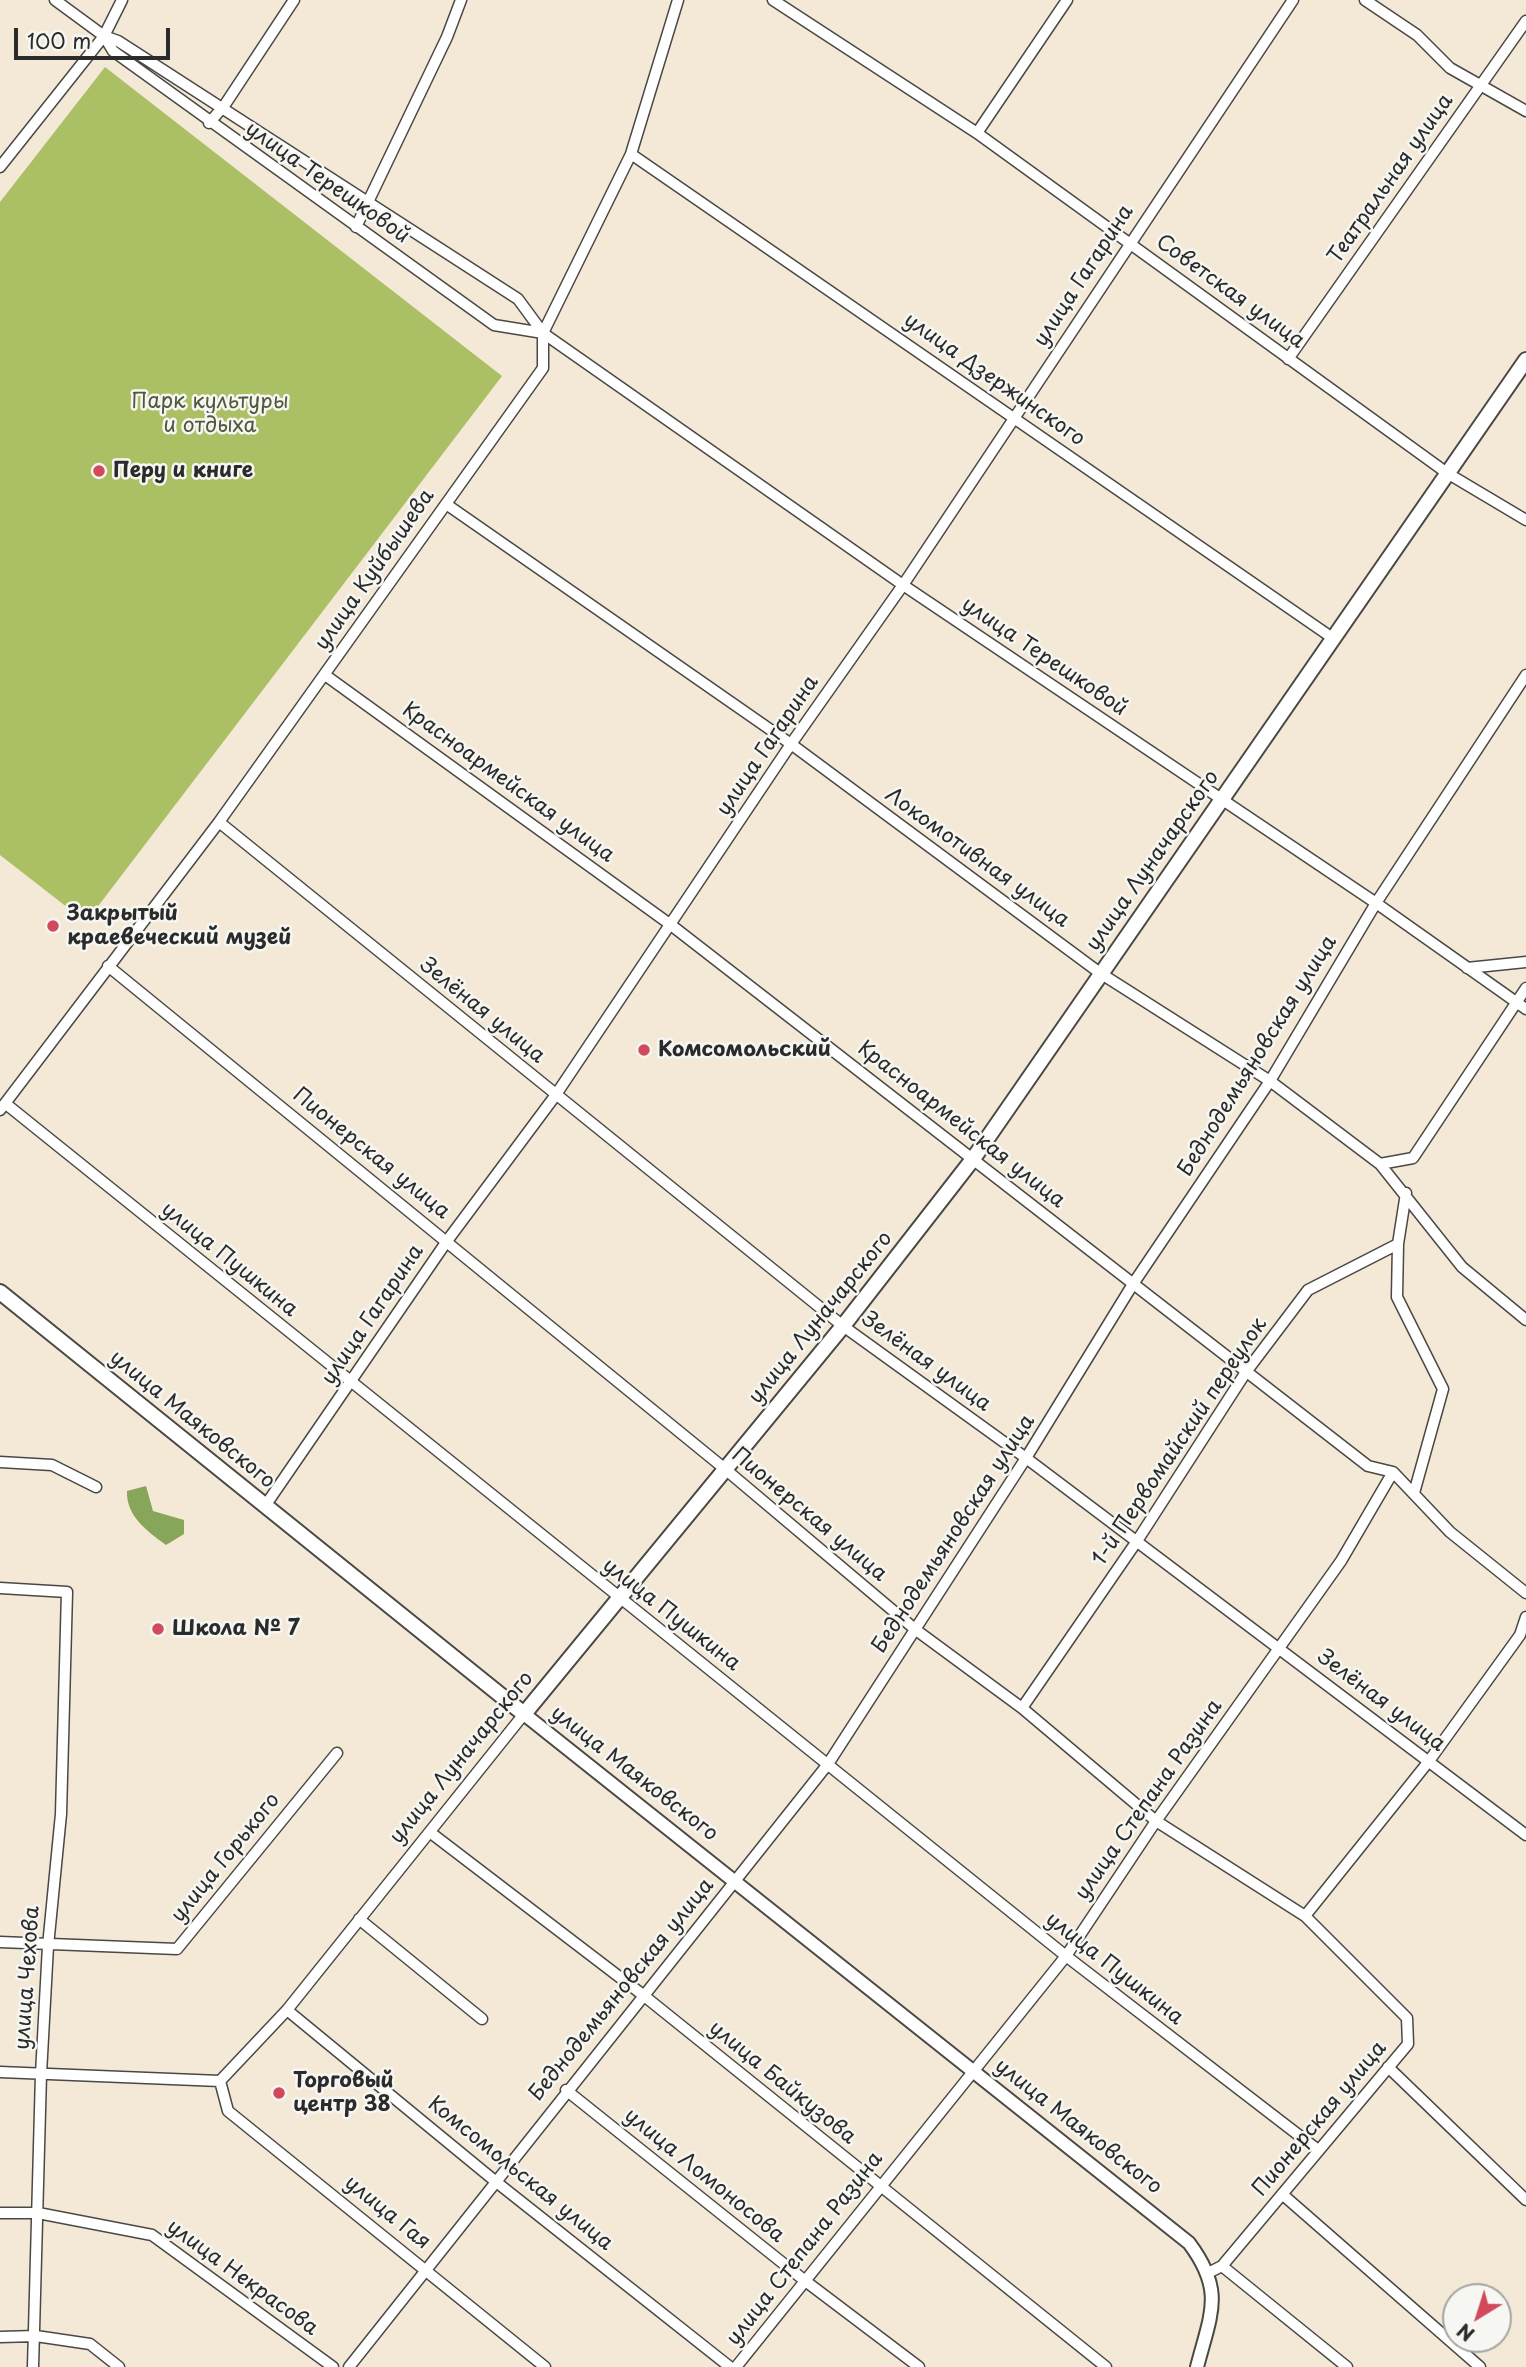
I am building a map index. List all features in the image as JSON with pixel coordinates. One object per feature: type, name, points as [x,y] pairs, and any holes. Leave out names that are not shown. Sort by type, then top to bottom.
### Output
[{"type":"main road","name":"улица Луначарского","points":[[524,1714],[844,1326],[973,1159],[1526,360]]},
{"type":"main road","name":"улица Маяковского","points":[[0,1292],[524,1714]]},
{"type":"street","name":"улица Терешковой","points":[[55,0],[104,36],[118,41],[224,106],[518,299],[542,333],[903,585],[1376,903],[1526,1009]]},
{"type":"street","points":[[0,167],[104,36],[122,0]]},
{"type":"street","points":[[209,123],[224,106],[294,0]]},
{"type":"street","points":[[356,227],[447,37],[461,0]]},
{"type":"street","name":"улица Куйбышева","points":[[3,1107],[219,822],[543,368],[542,333],[631,154],[678,0]]},
{"type":"street","name":"Советская улица","points":[[773,0],[977,133],[1447,472],[1526,520]]},
{"type":"street","points":[[977,133],[1067,0]]},
{"type":"street","name":"улица Гагарина","points":[[265,1506],[447,1241],[555,1096],[790,744],[903,585],[1129,242],[1293,0]]},
{"type":"street","points":[[1365,0],[1417,35],[1450,68],[1482,83],[1526,111]]},
{"type":"street","name":"Театральная улица","points":[[1288,359],[1526,21]]},
{"type":"street","name":"улица Терешковой","points":[[104,36],[113,51],[209,123],[494,325],[542,333]]},
{"type":"street","name":"улица Дзержинского","points":[[631,154],[1334,639]]},
{"type":"street","name":"Локомотивная улица","points":[[446,504],[790,744],[1100,973],[1270,1081],[1380,1164],[1462,1267],[1526,1320]]},
{"type":"street","name":"Красноармейская улица","points":[[324,675],[671,925],[1368,1466],[1393,1472],[1450,1532],[1526,1593]]},
{"type":"street","name":"Беднодемьяновская улица","points":[[349,2367],[566,2090],[828,1764],[1026,1458],[1133,1284],[1270,1081],[1376,903],[1526,676]]},
{"type":"street","name":"Зелёная улица","points":[[219,822],[555,1096],[844,1326],[1026,1458],[1526,1835]]},
{"type":"street","points":[[1467,968],[1526,962]]},
{"type":"street","name":"Пионерская улица","points":[[108,966],[725,1469],[916,1630],[1022,1707],[1156,1821],[1305,1916],[1407,2018],[1408,2043],[1222,2266]]},
{"type":"street","points":[[1380,1164],[1413,1158],[1526,988]]},
{"type":"street","name":"улица Пушкина","points":[[3,1107],[1066,1956],[1318,2150]]},
{"type":"street","points":[[1406,1194],[1398,1244],[1397,1297],[1443,1389],[1413,1493]]},
{"type":"street","name":"1-й Первомайский переулок","points":[[1022,1707],[1137,1541],[1246,1372],[1308,1290],[1398,1244]]},
{"type":"street","points":[[0,1462],[52,1465],[96,1488]]},
{"type":"street","name":"улица Степана Разина","points":[[736,2367],[879,2185],[1066,1956],[1156,1821],[1341,1561],[1393,1472]]},
{"type":"street","name":"улица Чехова","points":[[0,1588],[66,1592],[61,1814],[48,1946],[41,2074],[36,2336],[33,2367]]},
{"type":"street","points":[[1305,1916],[1429,1761],[1520,1635],[1526,1617]]},
{"type":"street","name":"улица Луначарского","points":[[220,2081],[287,2010],[524,1714]]},
{"type":"street","name":"улица Маяковского","points":[[524,1714],[1189,2243],[1207,2269]]},
{"type":"street","name":"улица Горького","points":[[0,1942],[48,1946],[177,1949],[337,1753]]},
{"type":"street","name":"улица Байкузова","points":[[431,1833],[643,1995],[1106,2367]]},
{"type":"street","points":[[359,1919],[482,2019]]},
{"type":"street","name":"Комсомольская улица","points":[[287,2010],[495,2181],[730,2367]]},
{"type":"street","points":[[1388,2067],[1526,2200]]},
{"type":"street","points":[[0,2072],[220,2081]]},
{"type":"street","name":"улица Гая","points":[[220,2081],[228,2111],[545,2367]]},
{"type":"street","name":"улица Ломоносова","points":[[566,2090],[804,2280],[919,2367]]},
{"type":"street","points":[[1282,2194],[1480,2367]]},
{"type":"street","name":"улица Некрасова","points":[[0,2213],[38,2213],[152,2235],[333,2367]]},
{"type":"street","points":[[1197,2367],[1210,2318],[1213,2287],[1207,2269],[1222,2266],[1347,2367]]},
{"type":"street","points":[[0,2337],[36,2336],[90,2344],[119,2367]]},
{"type":"green space","name":"Парк культуры и отдыха","points":[[105,67],[502,376],[86,922],[0,855],[0,202]]},
{"type":"green space","points":[[146,1486],[153,1511],[184,1520],[184,1534],[166,1545],[145,1528],[130,1508],[127,1491]]},
{"type":"place","name":"Перу и книге","points":[[99,471]]},
{"type":"place","name":"Закрытый краевеческий музей","points":[[53,926]]},
{"type":"place","name":"Комсомольский","points":[[644,1050]]},
{"type":"place","name":"Школа № 7","points":[[158,1629]]},
{"type":"place","name":"Торговый центр 38","points":[[279,2093]]}]
